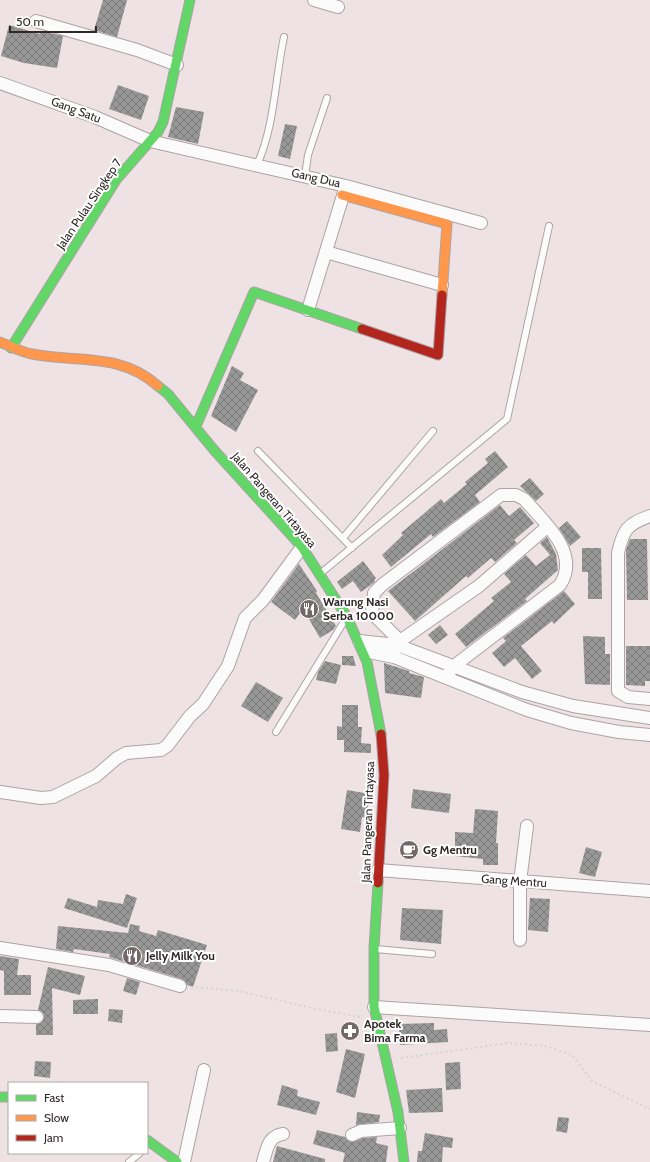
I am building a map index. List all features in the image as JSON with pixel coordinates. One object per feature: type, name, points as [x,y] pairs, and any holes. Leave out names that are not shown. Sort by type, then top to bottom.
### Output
[{"type":"street","name":"Jalan Pulau Singkep 7","points":[[11,348],[116,180],[150,141],[163,122],[177,65],[190,0]]},
{"type":"street","points":[[314,0],[338,7]]},
{"type":"street","points":[[36,21],[137,50],[177,65]]},
{"type":"street","name":"Gang Satu","points":[[0,83],[96,117],[150,141]]},
{"type":"street","name":"Gang Dua","points":[[150,141],[305,176],[344,190],[481,223]]},
{"type":"street","points":[[196,426],[254,292],[438,355],[447,224],[344,190],[308,310]]},
{"type":"street","points":[[326,252],[442,285]]},
{"type":"street","name":"Jalan Pangeran Tirtayasa","points":[[0,342],[11,348],[31,354],[115,362],[132,368],[150,378],[168,394],[196,426],[214,450],[302,547],[347,617],[361,646],[381,735],[384,775],[374,948],[374,1007],[400,1128],[404,1162]]},
{"type":"street","points":[[446,677],[454,666],[560,585],[566,576],[567,563],[562,544],[524,499],[516,495],[501,495],[382,585],[374,593],[372,613],[397,648],[446,677],[526,710],[571,723],[634,734],[650,735]]},
{"type":"street","points":[[650,516],[628,527],[622,538],[618,553],[618,691],[628,697],[650,699]]},
{"type":"street","points":[[397,648],[479,586],[547,527]]},
{"type":"street","points":[[0,792],[41,798],[53,798],[96,776],[126,753],[161,750],[167,746],[190,716],[203,704],[228,666],[245,618],[263,600],[302,547]]},
{"type":"street","points":[[361,646],[397,648],[454,666],[531,694],[573,706],[650,718]]},
{"type":"street","points":[[526,710],[531,694]]},
{"type":"street","points":[[634,734],[636,716]]},
{"type":"street","points":[[520,940],[520,882],[527,826]]},
{"type":"street","name":"Gang Mentru","points":[[378,870],[650,891]]},
{"type":"street","points":[[0,948],[109,965],[180,986]]},
{"type":"street","points":[[374,1007],[650,1025]]},
{"type":"street","points":[[0,1016],[37,1017]]},
{"type":"street","points":[[184,1162],[204,1070]]},
{"type":"street","points":[[352,1135],[361,1131],[400,1128]]},
{"type":"street","points":[[263,1162],[269,1141],[274,1136],[283,1134]]},
{"type":"street","points":[[149,1143],[177,1162]]},
{"type":"lane","points":[[257,165],[264,148],[270,123],[284,37]]},
{"type":"lane","points":[[305,176],[308,155],[327,98]]},
{"type":"lane","points":[[320,574],[507,419],[549,226]]},
{"type":"lane","points":[[343,538],[433,431]]},
{"type":"lane","points":[[258,451],[352,548]]},
{"type":"lane","points":[[276,732],[347,617]]},
{"type":"lane","points":[[374,948],[432,954]]},
{"type":"lane","points":[[129,1162],[139,1154]]},
{"type":"path","points":[[180,986],[239,991],[321,1010],[376,1020]]},
{"type":"path","points":[[394,1059],[469,1047],[509,1043],[545,1046],[572,1055],[592,1081],[650,1109]]},
{"type":"building","points":[[103,0],[127,0],[117,37],[94,30]]},
{"type":"building","points":[[9,25],[40,34],[41,31],[63,36],[57,68],[24,63],[1,56]]},
{"type":"building","points":[[118,85],[149,96],[141,120],[109,109]]},
{"type":"building","points":[[176,107],[204,112],[198,144],[168,137]]},
{"type":"building","points":[[285,124],[297,126],[290,159],[278,156]]},
{"type":"building","points":[[232,366],[244,373],[240,380],[258,390],[236,432],[211,416]]},
{"type":"building","points":[[495,451],[508,467],[475,495],[480,502],[433,537],[431,534],[391,567],[382,555],[403,535],[401,533],[441,499],[444,503],[467,484],[465,482],[488,463],[485,459]]},
{"type":"building","points":[[530,478],[544,494],[536,501],[520,486]]},
{"type":"building","points":[[500,505],[509,516],[520,507],[534,523],[514,540],[517,543],[495,562],[491,558],[468,578],[466,576],[415,621],[388,591]]},
{"type":"building","points":[[567,521],[581,537],[570,546],[559,528]]},
{"type":"building","points":[[547,537],[556,554],[558,570],[525,599],[527,601],[466,647],[455,634],[494,601],[491,598],[511,582],[504,574],[526,555],[536,566],[550,555],[540,543]]},
{"type":"building","points":[[630,539],[647,539],[648,600],[627,600],[626,550]]},
{"type":"building","points":[[582,548],[601,548],[602,599],[588,599],[588,572],[582,572]]},
{"type":"building","points":[[363,561],[376,578],[374,581],[375,582],[361,592],[353,581],[342,589],[337,582]]},
{"type":"building","points":[[299,564],[317,591],[316,593],[336,626],[333,630],[320,638],[303,609],[295,620],[271,602]]},
{"type":"building","points":[[564,591],[575,604],[554,624],[552,621],[521,646],[542,671],[532,679],[515,658],[504,667],[492,653],[506,641],[503,638]]},
{"type":"building","points":[[440,625],[448,635],[436,644],[428,635]]},
{"type":"building","points":[[583,636],[605,637],[605,654],[610,654],[610,685],[585,684]]},
{"type":"building","points":[[626,646],[650,646],[650,681],[645,681],[645,686],[626,685]]},
{"type":"building","points":[[342,656],[353,656],[356,666],[342,665]]},
{"type":"building","points":[[325,661],[341,665],[336,684],[316,680],[318,672]]},
{"type":"building","points":[[384,663],[424,677],[421,698],[385,693]]},
{"type":"building","points":[[256,682],[283,698],[268,722],[241,706]]},
{"type":"building","points":[[342,705],[358,705],[358,727],[362,727],[361,743],[371,744],[371,753],[344,752],[344,740],[337,740],[337,726],[342,727]]},
{"type":"building","points":[[413,789],[451,794],[449,813],[411,808]]},
{"type":"building","points":[[347,790],[370,794],[366,818],[362,817],[360,832],[341,829]]},
{"type":"building","points":[[475,809],[498,811],[496,843],[498,843],[498,865],[483,865],[483,859],[455,856],[455,832],[473,833]]},
{"type":"building","points":[[586,847],[602,852],[595,877],[579,873]]},
{"type":"building","points":[[126,894],[137,898],[127,928],[64,908],[68,898],[97,907],[98,900],[123,904]]},
{"type":"building","points":[[530,898],[550,899],[548,932],[528,930]]},
{"type":"building","points":[[402,908],[443,910],[441,944],[400,940]]},
{"type":"building","points":[[130,924],[140,926],[139,931],[156,936],[158,930],[207,945],[193,987],[187,985],[182,979],[109,957],[110,954],[74,949],[73,952],[56,949],[58,926],[128,933]]},
{"type":"building","points":[[0,956],[19,959],[17,975],[31,975],[31,995],[4,995],[4,971],[0,970]]},
{"type":"building","points":[[48,967],[85,976],[80,995],[52,988],[53,1035],[36,1035],[36,1024],[41,1023],[44,1018],[43,1013],[38,1010]]},
{"type":"building","points":[[127,978],[140,982],[136,995],[123,991]]},
{"type":"building","points":[[98,999],[98,1014],[73,1014],[73,1000]]},
{"type":"building","points":[[109,1009],[123,1010],[122,1023],[108,1021]]},
{"type":"building","points":[[434,1023],[434,1030],[447,1029],[448,1042],[400,1045],[399,1024]]},
{"type":"building","points":[[337,1033],[338,1051],[326,1052],[325,1034]]},
{"type":"building","points":[[346,1049],[365,1054],[355,1098],[336,1092]]},
{"type":"building","points":[[35,1061],[51,1062],[50,1078],[34,1076]]},
{"type":"building","points":[[460,1062],[461,1089],[446,1090],[445,1063]]},
{"type":"building","points":[[282,1085],[298,1090],[297,1096],[320,1102],[316,1115],[277,1105]]},
{"type":"building","points":[[442,1088],[443,1112],[409,1113],[406,1090]]},
{"type":"building","points":[[357,1112],[380,1115],[379,1122],[356,1125]]},
{"type":"building","points":[[558,1117],[569,1118],[567,1133],[556,1131]]},
{"type":"building","points":[[317,1130],[345,1137],[351,1142],[363,1138],[377,1137],[376,1143],[388,1146],[386,1162],[343,1162],[345,1153],[313,1144]]},
{"type":"building","points":[[425,1133],[453,1138],[452,1148],[443,1147],[442,1162],[417,1162],[418,1151],[422,1151]]},
{"type":"building","points":[[277,1146],[325,1159],[325,1162],[273,1162]]},
{"type":"traffic: fast","points":[[11,348],[116,180],[158,132],[163,122],[190,0]]},
{"type":"traffic: fast","points":[[196,426],[254,292],[362,329]]},
{"type":"traffic: fast","points":[[158,386],[168,394],[214,450],[302,547],[347,617],[367,662],[381,734]]},
{"type":"traffic: fast","points":[[378,883],[374,948],[374,1007],[398,1112],[404,1162]]},
{"type":"traffic: fast","points":[[0,1097],[8,1097]]},
{"type":"traffic: fast","points":[[148,1141],[177,1162]]},
{"type":"traffic: slow","points":[[342,195],[447,224],[442,295]]},
{"type":"traffic: slow","points":[[0,342],[32,354],[113,363],[144,375],[158,386]]},
{"type":"traffic: jam","points":[[362,329],[438,355],[442,295]]},
{"type":"traffic: jam","points":[[378,883],[384,775],[381,734]]},
{"type":"place","name":"Warung Nasi Serba 10000","points":[[309,609]]},
{"type":"place","name":"Gg Mentru","points":[[409,850]]},
{"type":"place","name":"Jelly Milk You","points":[[132,956]]},
{"type":"place","name":"Apotek Bima Farma","points":[[350,1031]]}]
